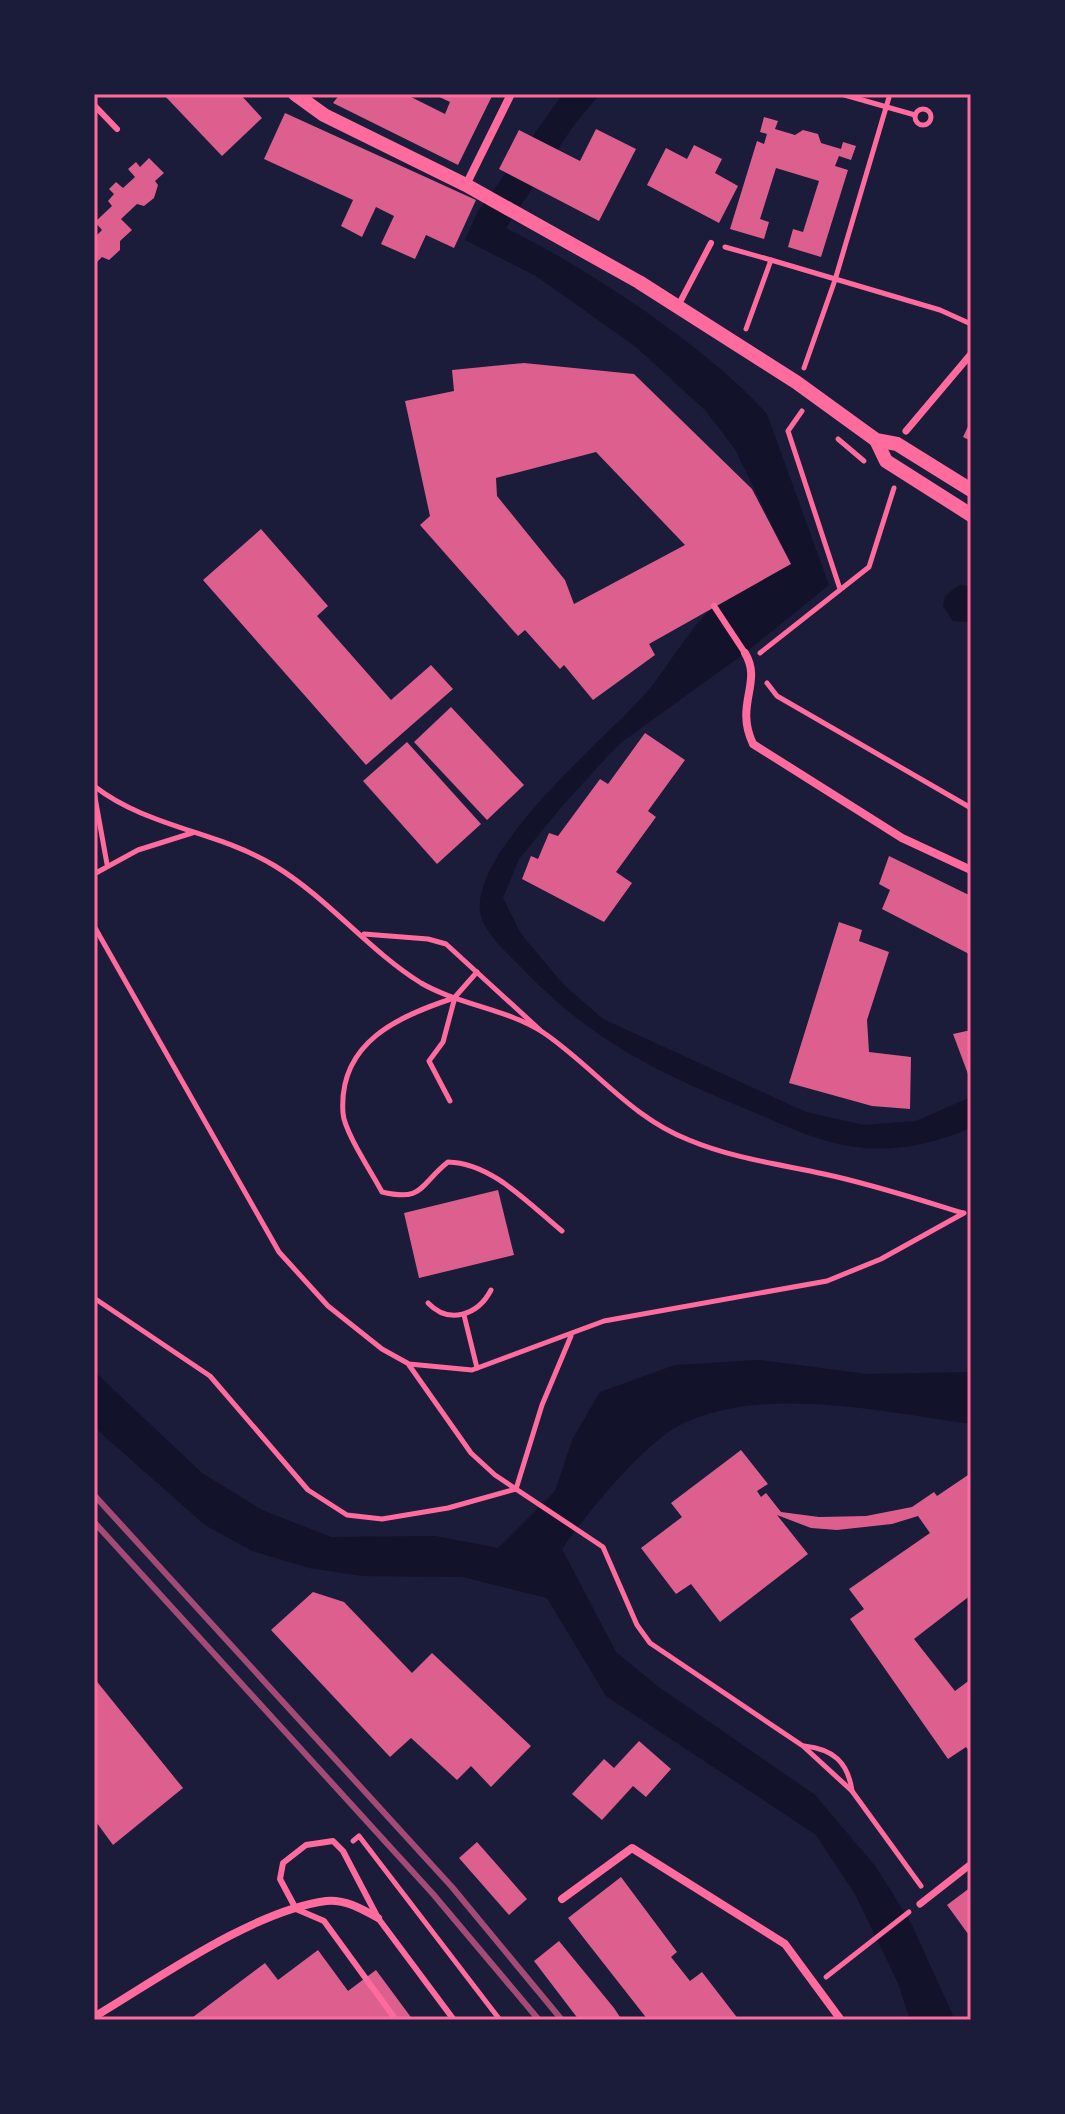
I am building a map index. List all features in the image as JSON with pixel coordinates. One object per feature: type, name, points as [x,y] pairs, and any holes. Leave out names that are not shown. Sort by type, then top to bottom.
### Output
[{"type":"street","points":[[466,185],[511,94]]},
{"type":"street","points":[[302,96],[484,194],[678,306],[796,382],[876,440],[897,444],[971,490]]},
{"type":"street","points":[[906,431],[971,354]]},
{"type":"street","points":[[876,440],[886,461],[971,515]]},
{"type":"street","points":[[747,657],[752,682],[745,704],[745,726],[753,744],[902,838],[971,870]]},
{"type":"street","points":[[562,1899],[632,1848],[785,1944],[841,2020]]},
{"type":"street","points":[[920,1904],[971,1864]]},
{"type":"street","points":[[94,2017],[235,1934],[296,1909],[327,1901],[343,1902],[378,1918]]},
{"type":"lane","points":[[94,105],[117,129]]},
{"type":"lane","points":[[678,306],[711,243]]},
{"type":"lane","points":[[714,606],[747,657]]},
{"type":"lane","points":[[396,2020],[324,1921],[296,1909],[280,1879],[283,1863],[306,1845],[333,1841],[343,1851],[378,1918],[454,2020]]},
{"type":"path","points":[[841,94],[915,115]]},
{"type":"path","points":[[813,419],[786,397],[811,357],[890,94]]},
{"type":"path","points":[[711,243],[940,310],[971,324]]},
{"type":"path","points":[[737,343],[751,321],[771,260]]},
{"type":"path","points":[[802,411],[788,431],[840,589]]},
{"type":"path","points":[[835,437],[867,463]]},
{"type":"path","points":[[886,478],[895,485],[869,567],[747,657],[777,696],[971,808]]},
{"type":"path","points":[[94,789],[114,802],[262,858],[304,884],[398,967],[424,984],[542,1032]]},
{"type":"path","points":[[94,789],[107,864]]},
{"type":"path","points":[[94,874],[107,864],[193,833]]},
{"type":"path","points":[[94,926],[279,1252],[328,1306],[382,1349],[409,1364],[477,1368],[604,1321],[827,1281],[881,1259],[964,1213],[689,1140],[641,1117],[446,944],[428,939],[363,934]]},
{"type":"path","points":[[450,1101],[429,1061],[443,1042],[455,997],[477,972]]},
{"type":"path","points":[[455,997],[404,1014],[378,1032],[355,1057],[347,1083],[343,1115],[382,1192],[406,1198],[419,1193],[448,1162],[466,1162],[502,1182],[562,1231]]},
{"type":"path","points":[[428,1303],[446,1315],[464,1315],[484,1303],[491,1290]]},
{"type":"path","points":[[94,1298],[210,1376],[308,1490],[347,1515],[382,1519],[448,1508],[516,1489]]},
{"type":"path","points":[[464,1315],[477,1368]]},
{"type":"path","points":[[516,1489],[542,1405],[571,1334]]},
{"type":"path","points":[[409,1364],[471,1453],[516,1489],[580,1531],[607,1555],[637,1625],[650,1643],[803,1746],[852,1791],[928,1897]]},
{"type":"path","points":[[803,1746],[823,1748],[838,1757],[849,1772],[852,1791]]},
{"type":"path","points":[[359,1836],[500,2020]]},
{"type":"path","points":[[816,1985],[920,1904]]},
{"type":"shaded area","points":[[563,94],[600,94],[574,125],[506,228],[572,264],[680,336],[767,414],[829,585],[745,653],[619,744],[519,859],[503,898],[521,934],[564,985],[603,1019],[806,1112],[864,1125],[916,1121],[971,1097],[971,1128],[956,1134],[895,1148],[848,1146],[798,1131],[684,1082],[598,1034],[572,1014],[501,946],[482,918],[480,911],[484,885],[497,857],[545,796],[645,694],[708,612],[734,594],[791,564],[735,449],[705,410],[636,347],[536,276],[465,240],[477,213]]},
{"type":"shaded area","points":[[959,585],[971,587],[971,622],[953,621],[943,606],[945,596]]},
{"type":"shaded area","points":[[760,1360],[867,1374],[971,1372],[971,1424],[824,1405],[748,1406],[712,1413],[680,1425],[649,1448],[600,1499],[562,1549],[616,1652],[656,1685],[815,1795],[876,1867],[911,1923],[955,2020],[910,2020],[898,1983],[855,1894],[816,1835],[606,1696],[547,1598],[463,1577],[362,1576],[309,1568],[252,1551],[205,1525],[94,1427],[94,1371],[202,1473],[262,1510],[331,1537],[435,1536],[498,1548],[555,1491],[572,1440],[600,1392],[675,1365]]},
{"type":"building","points":[[163,94],[240,94],[262,118],[222,156]]},
{"type":"building","points":[[340,94],[405,94],[445,114],[450,102],[433,94],[493,94],[458,165],[333,103]]},
{"type":"building","points":[[285,113],[476,200],[454,248],[426,235],[415,259],[381,244],[394,216],[376,207],[362,237],[341,226],[353,200],[264,159]]},
{"type":"building","points":[[764,117],[778,121],[775,129],[795,135],[803,130],[818,134],[821,143],[841,149],[843,142],[856,146],[851,160],[839,156],[835,166],[848,170],[821,257],[788,247],[793,229],[803,232],[819,181],[776,168],[760,219],[769,222],[764,239],[730,229],[757,141],[764,144],[767,134],[760,132]]},
{"type":"building","points":[[596,129],[636,149],[599,221],[499,169],[519,130],[580,161]]},
{"type":"building","points":[[694,145],[722,159],[715,173],[738,186],[719,223],[647,185],[666,148],[687,159]]},
{"type":"building","points":[[149,158],[164,173],[155,181],[158,185],[154,198],[144,206],[137,204],[121,219],[132,230],[120,241],[120,250],[109,260],[102,257],[94,265],[94,238],[102,230],[95,222],[112,206],[108,201],[114,194],[109,189],[116,182],[123,188],[135,177],[128,169],[136,162],[140,167]]},
{"type":"building","points":[[524,363],[634,374],[752,489],[791,564],[649,644],[655,655],[593,700],[564,665],[560,669],[525,630],[518,636],[420,525],[430,516],[405,401],[454,391],[452,370]],"holes":[[[596,452],[685,545],[574,604],[565,580],[497,496],[496,478]]]},
{"type":"building","points":[[971,420],[971,441],[963,437]]},
{"type":"building","points":[[261,529],[328,606],[317,616],[391,700],[431,665],[453,689],[366,765],[203,580]]},
{"type":"building","points":[[451,707],[524,785],[487,820],[414,742]]},
{"type":"building","points":[[645,733],[685,760],[648,811],[656,817],[616,872],[632,883],[604,922],[522,879],[531,856],[538,859],[549,833],[558,836],[600,779],[608,784]]},
{"type":"building","points":[[407,742],[481,824],[437,864],[363,781]]},
{"type":"building","points":[[889,856],[971,896],[971,955],[882,909],[890,890],[879,884]]},
{"type":"building","points":[[839,922],[862,930],[859,941],[889,952],[867,1020],[869,1052],[911,1057],[910,1109],[872,1106],[789,1083]]},
{"type":"building","points":[[971,1030],[971,1082],[953,1034]]},
{"type":"building","points":[[498,1190],[514,1255],[419,1278],[404,1213]]},
{"type":"building","points":[[741,1450],[768,1484],[757,1491],[761,1497],[766,1493],[781,1512],[819,1517],[866,1516],[912,1507],[934,1492],[937,1496],[971,1473],[971,1595],[914,1639],[955,1691],[971,1679],[971,1754],[966,1747],[948,1759],[850,1619],[864,1609],[849,1589],[930,1533],[918,1516],[892,1524],[837,1530],[811,1528],[777,1515],[808,1554],[720,1622],[691,1584],[676,1594],[641,1548],[682,1517],[671,1503]]},
{"type":"building","points":[[313,1592],[344,1602],[412,1673],[432,1653],[531,1746],[491,1787],[471,1766],[457,1780],[411,1738],[390,1757],[271,1630]]},
{"type":"building","points":[[94,1678],[183,1788],[113,1845],[94,1819]]},
{"type":"building","points":[[639,1741],[671,1769],[646,1797],[633,1786],[602,1820],[572,1794],[604,1759],[614,1768]]},
{"type":"building","points":[[477,1842],[527,1899],[509,1915],[459,1858]]},
{"type":"building","points":[[621,1877],[677,1952],[671,1957],[690,1981],[702,1972],[739,2020],[648,2020],[568,1918]]},
{"type":"building","points":[[971,1887],[971,1938],[947,1905]]},
{"type":"building","points":[[559,1941],[622,2020],[579,2020],[534,1961]]},
{"type":"building","points":[[318,1950],[348,1991],[376,1970],[413,2020],[189,2020],[265,1963],[278,1980]]},
{"type":"railway","points":[[94,1495],[452,1887],[562,2020]]},
{"type":"railway","points":[[94,1522],[433,1894],[539,2020]]}]
